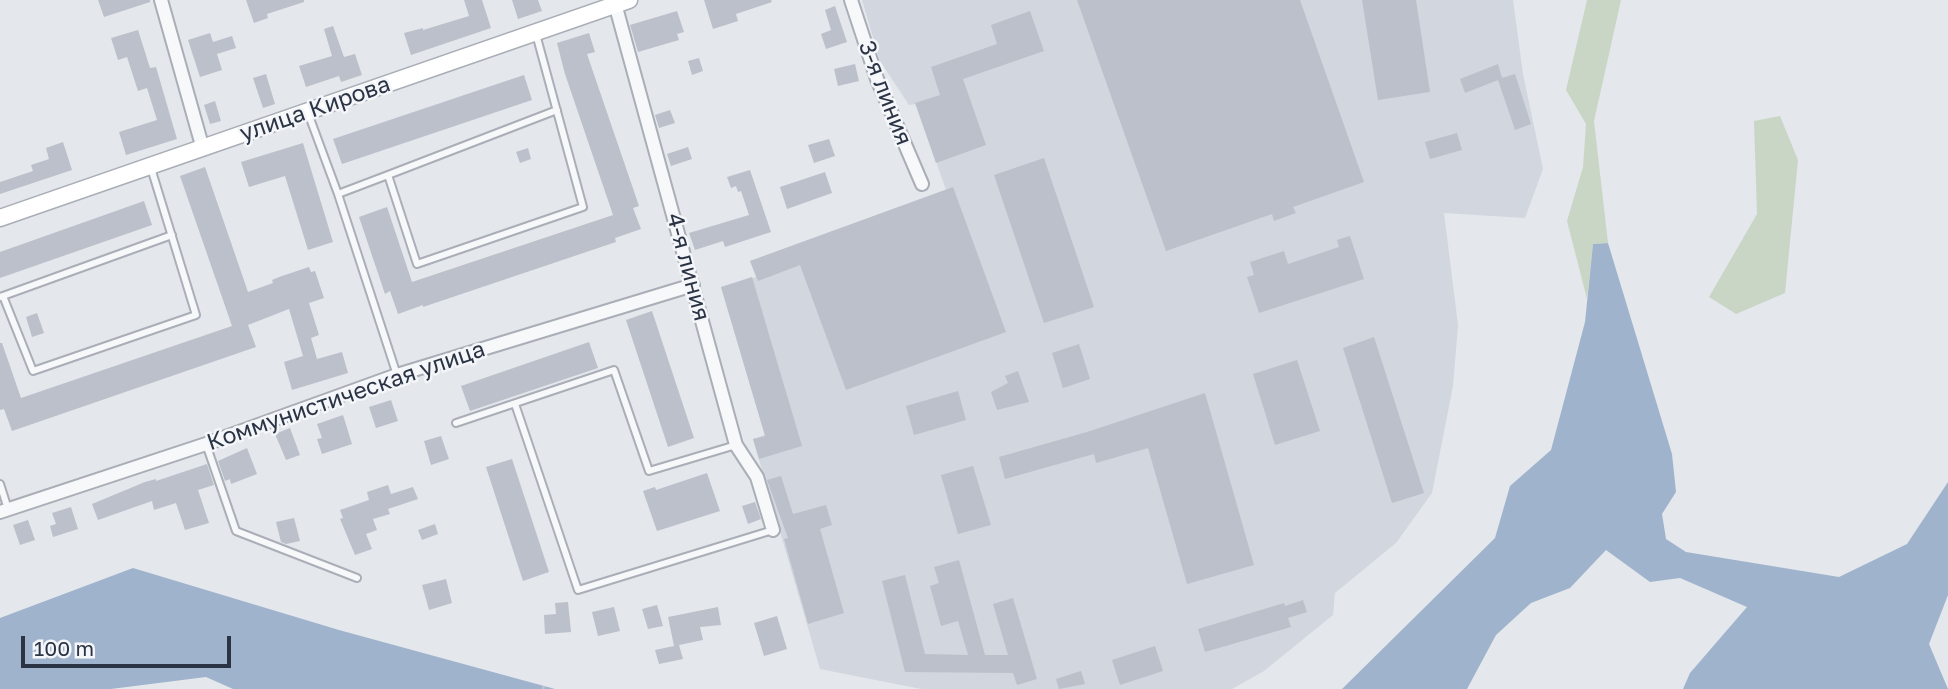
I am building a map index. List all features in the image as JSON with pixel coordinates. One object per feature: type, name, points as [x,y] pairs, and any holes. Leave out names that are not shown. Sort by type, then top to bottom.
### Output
[{"type":"street","points":[[162,0],[203,149]]},
{"type":"street","name":"3-я линия","points":[[851,0],[877,79],[922,184]]},
{"type":"street","name":"улица Кирова","points":[[0,218],[619,2]]},
{"type":"street","name":"4-я линия","points":[[619,2],[736,445],[757,477],[773,530]]},
{"type":"street","name":"Коммунистическая улица","points":[[4,511],[206,444],[397,375],[693,285]]},
{"type":"lane","points":[[388,175],[416,264],[583,207],[536,32]]},
{"type":"lane","points":[[338,194],[556,110]]},
{"type":"lane","points":[[308,112],[338,194],[397,375]]},
{"type":"lane","points":[[150,166],[172,236],[196,315],[33,371],[1,296],[172,236]]},
{"type":"lane","points":[[456,424],[614,370],[649,471],[736,445]]},
{"type":"lane","points":[[515,404],[578,590],[773,530]]},
{"type":"lane","points":[[206,444],[236,531],[357,578]]},
{"type":"lane","points":[[0,484],[4,511]]},
{"type":"shaded area","points":[[862,0],[1513,0],[1523,74],[1543,169],[1525,218],[1444,213],[1458,325],[1453,386],[1432,493],[1396,543],[1335,593],[1333,615],[1264,671],[1232,689],[921,689],[820,669],[753,439],[765,435],[721,287],[756,277],[750,261],[946,190],[916,104],[909,105],[880,61]]},
{"type":"green space","points":[[1587,0],[1621,0],[1594,121],[1608,243],[1593,244],[1587,299],[1567,221],[1583,167],[1586,124],[1566,90]]},
{"type":"green space","points":[[1780,116],[1798,160],[1785,293],[1736,314],[1709,297],[1757,214],[1754,121]]},
{"type":"water","points":[[1608,243],[1672,454],[1676,492],[1662,514],[1666,539],[1686,552],[1839,577],[1907,544],[1948,482],[1948,595],[1929,644],[1948,689],[1683,689],[1690,673],[1747,607],[1680,578],[1650,582],[1606,550],[1570,588],[1531,603],[1496,635],[1467,689],[1342,689],[1495,538],[1510,486],[1551,450],[1585,322],[1593,244]]},
{"type":"water","points":[[133,568],[339,630],[555,689],[233,689],[206,677],[111,689],[0,689],[0,618]]},
{"type":"building","points":[[98,0],[150,0],[150,2],[104,17]]},
{"type":"building","points":[[246,0],[304,2],[267,14],[268,18],[254,23]]},
{"type":"building","points":[[464,0],[482,0],[491,28],[411,55],[404,33],[469,16]]},
{"type":"building","points":[[512,0],[538,0],[542,11],[518,19]]},
{"type":"building","points":[[704,0],[772,2],[736,14],[738,21],[713,29]]},
{"type":"building","points":[[1077,0],[1300,0],[1364,182],[1293,207],[1296,213],[1274,221],[1272,214],[1166,251]]},
{"type":"building","points":[[1362,0],[1416,0],[1430,92],[1378,100]]},
{"type":"building","points":[[835,6],[847,42],[826,49],[821,34],[831,30],[825,10]]},
{"type":"building","points":[[677,11],[684,32],[677,34],[679,40],[638,52],[630,25]]},
{"type":"building","points":[[1030,11],[1044,51],[963,79],[986,145],[936,163],[915,103],[940,95],[931,67],[997,44],[991,25]]},
{"type":"building","points":[[333,26],[344,57],[355,54],[362,75],[341,82],[339,76],[306,87],[299,66],[332,56],[324,29]]},
{"type":"building","points":[[138,30],[150,68],[156,67],[177,139],[126,155],[119,132],[157,120],[147,88],[138,91],[127,57],[118,60],[111,38]]},
{"type":"building","points":[[210,33],[213,42],[232,36],[236,48],[217,54],[222,70],[200,77],[188,40]]},
{"type":"building","points":[[589,33],[595,52],[587,54],[639,206],[633,208],[641,229],[615,238],[616,242],[398,314],[390,291],[385,294],[359,217],[387,207],[412,282],[613,215],[557,43]]},
{"type":"building","points":[[699,58],[703,71],[692,75],[688,61]]},
{"type":"building","points":[[855,64],[859,81],[838,86],[834,69]]},
{"type":"building","points":[[1498,64],[1502,78],[1515,74],[1531,124],[1515,130],[1498,80],[1465,93],[1460,79]]},
{"type":"building","points":[[266,74],[275,104],[263,108],[253,78]]},
{"type":"building","points":[[524,75],[532,100],[342,164],[333,139]]},
{"type":"building","points":[[215,101],[221,121],[210,124],[204,105]]},
{"type":"building","points":[[670,110],[675,123],[659,128],[655,115]]},
{"type":"building","points":[[1457,133],[1462,150],[1430,159],[1425,142]]},
{"type":"building","points":[[829,139],[835,156],[814,163],[808,145]]},
{"type":"building","points":[[63,142],[72,170],[0,194],[0,182],[33,171],[31,165],[49,159],[46,148]]},
{"type":"building","points":[[303,143],[333,242],[308,250],[285,176],[249,187],[241,162]]},
{"type":"building","points":[[688,147],[692,159],[671,166],[667,154]]},
{"type":"building","points":[[528,148],[531,159],[520,163],[516,152]]},
{"type":"building","points":[[1044,158],[1094,307],[1044,323],[994,175]]},
{"type":"building","points":[[205,167],[248,292],[273,283],[272,280],[279,277],[309,267],[311,272],[315,271],[324,298],[309,303],[319,335],[311,338],[317,359],[342,352],[348,373],[292,390],[284,362],[303,356],[289,309],[248,325],[256,347],[12,431],[4,409],[0,410],[0,343],[21,398],[232,326],[180,176]]},
{"type":"building","points":[[750,170],[771,232],[725,247],[723,241],[695,250],[689,233],[749,215],[741,191],[738,192],[736,186],[731,188],[727,177]]},
{"type":"building","points":[[825,172],[832,193],[787,209],[780,187]]},
{"type":"building","points":[[953,187],[1006,332],[846,390],[800,265],[758,281],[750,261]]},
{"type":"building","points":[[144,201],[152,225],[0,278],[0,252]]},
{"type":"building","points":[[1350,236],[1364,279],[1259,313],[1247,277],[1254,275],[1250,262],[1284,251],[1288,264],[1339,247],[1337,240]]},
{"type":"building","points":[[752,277],[802,446],[759,459],[753,439],[765,436],[721,287]]},
{"type":"building","points":[[652,311],[694,438],[668,447],[626,320]]},
{"type":"building","points":[[37,313],[44,333],[32,337],[26,317]]},
{"type":"building","points":[[1374,337],[1424,493],[1392,503],[1343,348]]},
{"type":"building","points":[[589,342],[598,368],[470,411],[461,386]]},
{"type":"building","points":[[1079,344],[1090,379],[1063,388],[1052,353]]},
{"type":"building","points":[[1297,360],[1320,431],[1275,445],[1253,374]]},
{"type":"building","points":[[1018,371],[1029,402],[997,410],[991,392],[1008,383],[1005,376]]},
{"type":"building","points":[[958,391],[966,420],[914,435],[906,406]]},
{"type":"building","points":[[1205,393],[1254,565],[1187,584],[1148,448],[1096,463],[1094,454],[1005,479],[999,457],[1087,432]]},
{"type":"building","points":[[391,400],[398,421],[376,428],[369,407]]},
{"type":"building","points":[[343,415],[352,444],[322,454],[317,439],[322,438],[317,424]]},
{"type":"building","points":[[290,428],[300,455],[286,460],[275,434]]},
{"type":"building","points":[[441,436],[449,459],[431,465],[424,441]]},
{"type":"building","points":[[247,448],[257,474],[231,484],[230,479],[225,481],[218,461]]},
{"type":"building","points":[[512,459],[549,572],[523,581],[486,467]]},
{"type":"building","points":[[207,464],[214,485],[198,490],[209,523],[185,530],[176,503],[154,510],[152,501],[98,520],[92,504],[145,482],[156,481]]},
{"type":"building","points":[[973,466],[991,525],[958,534],[941,475]]},
{"type":"building","points":[[707,473],[720,511],[657,531],[643,491],[655,487],[656,490]]},
{"type":"building","points":[[781,476],[793,514],[826,505],[832,525],[820,529],[844,613],[808,624],[784,539],[788,538],[767,480]]},
{"type":"building","points":[[388,485],[391,494],[413,487],[418,499],[388,509],[390,514],[373,519],[377,530],[366,534],[372,549],[355,555],[340,519],[343,518],[340,510],[369,500],[367,492]]},
{"type":"building","points":[[755,502],[761,519],[748,524],[742,506]]},
{"type":"building","points":[[71,507],[78,529],[53,537],[50,526],[56,524],[52,513]]},
{"type":"building","points":[[294,518],[300,541],[286,544],[281,542],[276,522]]},
{"type":"building","points":[[28,520],[35,540],[20,545],[13,525]]},
{"type":"building","points":[[435,524],[438,534],[422,540],[418,530]]},
{"type":"building","points":[[959,560],[985,655],[1008,655],[993,604],[1013,598],[1037,679],[1017,685],[1013,673],[905,672],[882,581],[905,575],[925,654],[968,655],[958,621],[941,626],[930,586],[939,583],[934,567]]},
{"type":"building","points":[[446,579],[452,603],[429,610],[422,585]]},
{"type":"building","points":[[1303,600],[1307,612],[1288,618],[1291,627],[1205,652],[1198,629],[1284,603],[1285,606]]},
{"type":"building","points":[[568,602],[571,632],[545,634],[544,615],[556,614],[555,603]]},
{"type":"building","points":[[657,605],[663,626],[648,629],[642,609]]},
{"type":"building","points":[[614,607],[620,631],[598,636],[592,612]]},
{"type":"building","points":[[718,607],[721,625],[700,627],[703,640],[679,645],[683,659],[659,664],[655,650],[674,646],[668,617]]},
{"type":"building","points":[[777,616],[787,649],[764,656],[754,623]]},
{"type":"building","points":[[1155,646],[1163,671],[1120,685],[1112,660]]},
{"type":"building","points":[[1081,671],[1085,684],[1059,689],[1056,679]]}]
